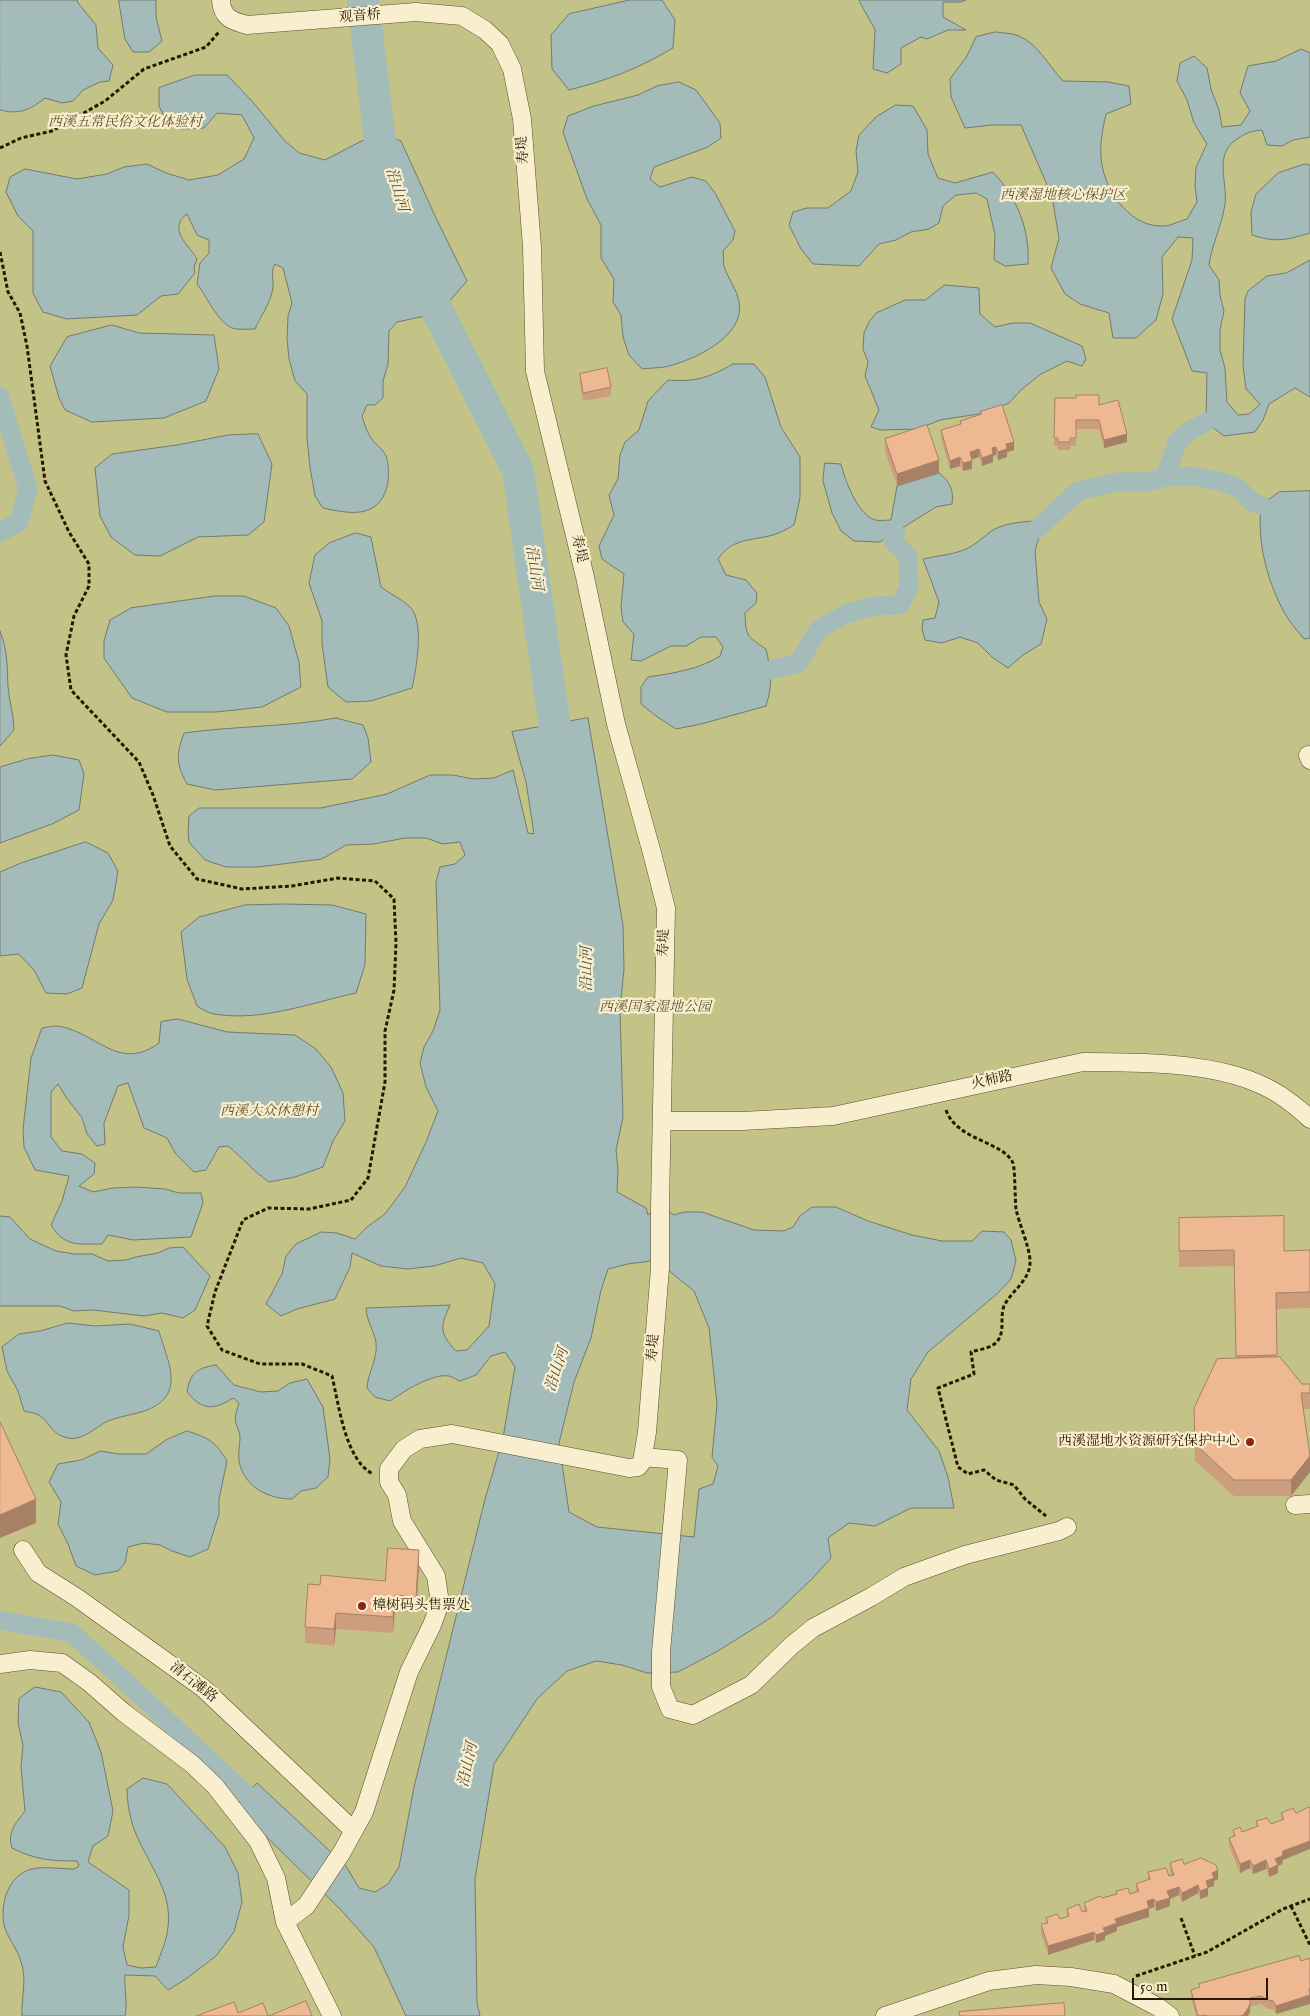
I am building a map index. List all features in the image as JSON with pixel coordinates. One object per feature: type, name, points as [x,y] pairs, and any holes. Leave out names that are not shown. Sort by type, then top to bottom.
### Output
[{"type":"street","points":[[221,0],[222,10],[230,20]]},
{"type":"street","name":"观音桥","points":[[230,20],[247,25],[416,12]]},
{"type":"street","name":"寿堤","points":[[416,12],[462,16],[485,30],[500,44],[512,69],[522,120],[530,227],[535,371],[585,577],[616,724],[666,908],[660,1268],[647,1432],[643,1457]]},
{"type":"street","name":"火柿路","points":[[662,1121],[743,1121],[833,1116],[1084,1062],[1125,1062],[1212,1070],[1257,1083],[1293,1104],[1310,1119]]},
{"type":"street","points":[[285,1922],[306,1906],[342,1852],[364,1812],[409,1672],[432,1625],[440,1603],[436,1576],[402,1521],[397,1495],[389,1482],[389,1469],[394,1462],[404,1449],[420,1439],[452,1434],[629,1468],[638,1468],[643,1457],[678,1460],[661,1652],[661,1687],[670,1709],[693,1715],[751,1685],[790,1646],[812,1628],[904,1577],[965,1555],[1059,1531],[1067,1527]]},
{"type":"street","name":"清石滩路","points":[[23,1550],[38,1573],[76,1597],[203,1688],[353,1830]]},
{"type":"street","points":[[0,1664],[30,1660],[62,1663],[90,1683],[215,1786],[258,1842],[276,1878],[285,1922],[332,2016]]},
{"type":"street","points":[[885,2016],[989,1981],[1036,1974],[1114,1984],[1158,2006],[1170,2016]]},
{"type":"path","points":[[0,148],[21,138],[52,131],[105,101],[144,69],[206,47],[230,20]]},
{"type":"path","points":[[0,252],[8,292],[20,313],[27,346],[45,481],[69,532],[89,564],[89,586],[74,616],[66,655],[71,690],[139,762],[153,795],[170,846],[196,879],[242,889],[292,886],[338,878],[375,881],[394,899],[396,944],[394,990],[385,1031],[385,1082],[368,1178],[351,1200],[310,1209],[268,1208],[243,1220],[215,1292],[207,1326],[222,1350],[260,1364],[302,1364],[332,1376],[350,1448],[364,1469],[389,1482]]},
{"type":"path","points":[[940,1093],[950,1120],[973,1137],[1000,1150],[1013,1164],[1017,1211],[1030,1262],[1023,1282],[1011,1294],[1003,1308],[1002,1332],[993,1345],[970,1352],[974,1374],[938,1388],[958,1468],[968,1474],[984,1470],[996,1480],[1014,1485],[1024,1500],[1046,1516],[1067,1527]]},
{"type":"path","points":[[1114,1984],[1207,1952],[1275,1913],[1310,1899]]},
{"type":"path","points":[[1291,1906],[1310,1945]]},
{"type":"path","points":[[1181,1918],[1195,1956]]},
{"type":"green space","name":"西溪国家湿地公园","points":[[0,0],[1310,0],[1310,2016],[0,2016]]},
{"type":"water","points":[[0,0],[77,0],[96,25],[98,48],[113,65],[109,81],[100,82],[83,90],[73,101],[62,103],[45,98],[34,106],[19,112],[0,110]]},
{"type":"water","points":[[119,0],[156,0],[156,17],[162,41],[149,52],[133,52],[125,39]]},
{"type":"water","points":[[630,0],[662,0],[675,20],[673,48],[622,73],[569,90],[552,69],[551,35],[569,14]]},
{"type":"water","points":[[859,0],[966,0],[961,2],[943,2],[943,17],[966,30],[948,30],[927,39],[921,37],[901,48],[901,64],[887,73],[873,69],[875,30]]},
{"type":"water","points":[[995,32],[1013,34],[1032,44],[1063,81],[1108,82],[1129,86],[1131,104],[1106,114],[1101,145],[1103,168],[1112,192],[1128,212],[1149,224],[1161,226],[1171,225],[1187,219],[1197,202],[1195,186],[1196,167],[1207,144],[1194,123],[1187,100],[1177,81],[1180,63],[1194,56],[1207,68],[1222,127],[1241,125],[1250,111],[1240,93],[1248,66],[1276,61],[1301,49],[1310,53],[1310,137],[1293,140],[1282,146],[1267,145],[1262,130],[1246,134],[1230,145],[1223,161],[1225,204],[1209,265],[1219,280],[1224,311],[1220,330],[1220,350],[1225,368],[1227,402],[1238,415],[1249,414],[1260,404],[1246,389],[1243,366],[1245,299],[1248,291],[1267,276],[1286,273],[1310,260],[1310,397],[1295,388],[1269,404],[1263,420],[1255,432],[1224,436],[1206,422],[1207,373],[1192,371],[1172,319],[1192,260],[1193,238],[1178,237],[1162,257],[1163,294],[1156,320],[1136,338],[1113,338],[1109,313],[1080,304],[1065,294],[1051,268],[1059,238],[1052,196],[1021,125],[992,125],[965,128],[951,97],[950,79],[967,56],[976,37]]},
{"type":"water","points":[[195,75],[227,75],[252,101],[284,140],[299,153],[325,160],[379,132],[401,141],[467,281],[439,313],[397,322],[389,331],[388,364],[383,381],[383,398],[375,405],[367,405],[362,416],[370,436],[386,456],[388,467],[388,484],[383,497],[377,505],[370,509],[362,512],[343,512],[323,508],[315,496],[307,438],[307,394],[295,381],[289,359],[287,339],[288,316],[292,303],[283,268],[275,264],[272,273],[272,293],[255,329],[232,328],[217,315],[197,284],[200,263],[209,253],[209,240],[197,235],[187,214],[181,220],[179,231],[197,259],[194,267],[195,273],[178,294],[161,296],[137,315],[67,319],[43,312],[33,293],[33,231],[18,216],[6,192],[10,177],[25,169],[77,179],[107,174],[124,167],[147,164],[166,173],[189,180],[218,175],[244,159],[254,138],[242,115],[217,113],[204,128],[181,129],[165,118],[159,106],[159,88]]},
{"type":"water","points":[[679,82],[696,90],[720,123],[721,138],[708,147],[654,167],[650,179],[660,187],[692,177],[706,181],[715,193],[735,231],[733,240],[723,251],[724,266],[738,297],[739,315],[734,326],[726,336],[702,353],[665,367],[642,369],[629,355],[623,337],[621,315],[613,302],[614,279],[601,258],[601,225],[587,199],[563,132],[568,116],[594,106],[638,95],[657,86]]},
{"type":"water","points":[[896,105],[913,106],[927,130],[928,154],[938,178],[955,183],[993,172],[1009,192],[1020,215],[1027,239],[1028,264],[1005,266],[994,260],[995,235],[987,199],[976,193],[956,195],[943,206],[939,223],[929,229],[911,232],[896,240],[879,244],[859,266],[813,264],[801,249],[789,225],[793,212],[807,208],[828,208],[851,191],[858,172],[856,151],[859,135],[876,117]]},
{"type":"water","points":[[1305,164],[1310,165],[1310,233],[1281,240],[1252,235],[1251,212],[1256,194],[1278,173]]},
{"type":"water","points":[[945,285],[979,288],[980,314],[995,327],[1013,323],[1030,323],[1082,346],[1086,359],[1082,366],[1067,361],[1041,374],[1022,389],[1009,403],[985,413],[940,420],[918,429],[881,430],[871,427],[879,410],[865,376],[868,362],[863,349],[864,333],[869,322],[876,313],[905,300],[925,300]]},
{"type":"water","points":[[112,325],[139,333],[214,335],[219,369],[206,401],[164,418],[92,422],[65,410],[59,398],[50,366],[67,337]]},
{"type":"water","points":[[733,364],[754,364],[765,377],[781,427],[800,457],[800,498],[794,525],[776,534],[742,541],[729,547],[718,559],[726,575],[746,580],[757,593],[756,603],[745,613],[745,621],[748,635],[766,649],[769,664],[770,691],[766,706],[676,729],[641,704],[641,687],[648,677],[685,670],[712,661],[720,656],[723,647],[716,637],[701,637],[686,646],[671,646],[641,661],[631,660],[634,634],[623,622],[621,607],[624,574],[602,559],[599,546],[614,515],[609,495],[618,479],[620,455],[625,442],[639,430],[648,401],[668,380],[694,380],[716,373]]},
{"type":"water","points":[[258,434],[272,464],[264,522],[248,535],[198,537],[160,556],[135,555],[111,537],[100,516],[95,468],[112,454],[177,445],[228,435]]},
{"type":"water","points":[[825,463],[841,464],[845,479],[857,504],[869,517],[875,520],[891,520],[897,486],[939,473],[950,487],[952,504],[936,507],[880,542],[854,541],[841,531],[832,513],[823,481]]},
{"type":"water","points":[[1310,491],[1310,638],[1304,639],[1287,617],[1268,575],[1262,547],[1260,519],[1261,505],[1279,492]]},
{"type":"water","points":[[1035,521],[1039,537],[1035,551],[1039,602],[1047,619],[1041,644],[1023,655],[1008,668],[992,657],[978,643],[960,637],[942,643],[925,640],[922,629],[923,620],[935,618],[939,602],[923,559],[952,554],[965,549],[1000,527]]},
{"type":"water","points":[[356,533],[371,537],[381,587],[407,604],[415,614],[418,646],[412,688],[371,701],[346,702],[328,687],[322,644],[322,621],[309,583],[315,555],[329,543]]},
{"type":"water","points":[[215,596],[244,596],[276,608],[289,626],[299,662],[301,687],[262,707],[216,712],[167,712],[132,698],[104,658],[104,641],[110,620],[131,608]]},
{"type":"water","points":[[0,631],[6,652],[14,730],[0,746]]},
{"type":"water","points":[[336,718],[363,725],[368,738],[371,762],[352,779],[215,790],[187,784],[179,765],[178,759],[184,733]]},
{"type":"water","points":[[588,718],[623,925],[624,969],[620,1009],[623,1117],[616,1150],[618,1169],[617,1192],[646,1208],[648,1215],[660,1206],[674,1215],[684,1212],[702,1212],[754,1230],[784,1231],[793,1227],[800,1216],[812,1207],[836,1207],[868,1221],[912,1235],[942,1241],[972,1241],[982,1231],[1004,1232],[1011,1240],[1016,1261],[1011,1279],[998,1293],[928,1352],[911,1379],[907,1410],[939,1451],[948,1477],[954,1508],[911,1508],[875,1526],[849,1523],[828,1538],[831,1558],[772,1617],[718,1651],[678,1672],[647,1673],[622,1665],[596,1661],[567,1671],[537,1699],[494,1764],[475,1879],[477,2003],[480,2016],[406,2016],[374,1947],[341,1910],[235,1806],[257,1783],[346,1866],[359,1888],[375,1892],[388,1884],[399,1867],[414,1787],[485,1499],[503,1438],[515,1367],[505,1352],[491,1356],[476,1375],[460,1381],[449,1376],[434,1377],[418,1384],[390,1401],[375,1397],[367,1388],[376,1342],[366,1308],[450,1305],[444,1319],[444,1334],[456,1351],[467,1350],[489,1326],[495,1284],[483,1263],[461,1258],[434,1266],[408,1269],[381,1266],[352,1253],[350,1267],[335,1299],[297,1309],[281,1316],[266,1304],[282,1274],[286,1256],[296,1244],[321,1232],[337,1233],[355,1239],[367,1227],[385,1214],[405,1187],[426,1142],[438,1111],[426,1087],[420,1063],[424,1047],[433,1031],[440,1010],[436,882],[440,867],[455,864],[465,855],[460,842],[443,844],[426,838],[405,838],[374,844],[346,845],[322,859],[258,867],[226,867],[205,860],[189,842],[189,816],[199,808],[321,808],[387,794],[430,775],[453,775],[473,779],[494,778],[513,770],[528,833],[534,834],[526,782],[512,732]],"holes":[[[652,1261],[668,1270],[694,1291],[709,1328],[717,1404],[712,1457],[718,1466],[713,1484],[699,1489],[694,1537],[597,1527],[569,1512],[559,1443],[574,1382],[591,1338],[601,1290],[608,1269]]]},
{"type":"water","points":[[53,755],[79,760],[84,774],[79,810],[52,824],[0,843],[0,767],[27,759]]},
{"type":"water","points":[[86,842],[108,853],[118,871],[113,900],[99,924],[82,988],[67,994],[46,993],[34,970],[19,954],[0,956],[0,872],[21,863]]},
{"type":"water","points":[[245,905],[332,905],[366,914],[365,965],[356,993],[268,1014],[250,1016],[214,1014],[197,1006],[187,979],[181,932],[199,917]]},
{"type":"water","points":[[178,1019],[227,1032],[295,1035],[316,1049],[331,1067],[343,1093],[345,1121],[333,1141],[323,1167],[295,1177],[269,1182],[228,1146],[219,1147],[206,1170],[194,1172],[175,1153],[167,1138],[144,1128],[128,1083],[118,1086],[104,1123],[105,1144],[97,1146],[87,1134],[82,1118],[58,1084],[51,1092],[51,1137],[62,1151],[82,1154],[95,1163],[94,1174],[79,1186],[93,1192],[113,1188],[137,1187],[165,1189],[179,1193],[201,1193],[203,1203],[191,1237],[133,1240],[108,1235],[102,1244],[79,1244],[67,1241],[51,1225],[62,1201],[69,1176],[35,1170],[24,1147],[23,1129],[31,1058],[42,1028],[57,1026],[71,1029],[107,1048],[131,1054],[144,1051],[159,1043],[161,1022]]},
{"type":"water","points":[[0,1216],[10,1217],[30,1239],[56,1251],[92,1254],[108,1261],[126,1260],[158,1253],[169,1248],[183,1247],[210,1276],[195,1310],[183,1318],[162,1313],[144,1316],[93,1310],[74,1311],[60,1306],[0,1306]]},
{"type":"water","points":[[68,1323],[95,1326],[130,1324],[159,1331],[171,1376],[167,1395],[159,1403],[147,1410],[106,1422],[78,1438],[68,1438],[58,1434],[39,1415],[24,1411],[18,1391],[7,1371],[2,1347],[19,1334],[40,1331]]},
{"type":"water","points":[[216,1365],[234,1385],[261,1392],[278,1391],[290,1383],[307,1379],[323,1407],[330,1459],[328,1477],[316,1488],[301,1491],[292,1499],[274,1497],[258,1490],[246,1478],[239,1461],[240,1435],[235,1420],[239,1403],[233,1398],[214,1407],[208,1407],[192,1398],[187,1392],[190,1380],[196,1372]]},
{"type":"water","points":[[187,1431],[211,1441],[227,1461],[219,1499],[219,1514],[208,1549],[190,1557],[160,1545],[144,1543],[128,1547],[125,1563],[118,1571],[95,1575],[76,1566],[58,1524],[61,1502],[49,1482],[58,1464],[81,1460],[101,1451],[118,1454],[146,1454],[166,1440]]},
{"type":"water","points":[[35,1687],[61,1692],[89,1722],[101,1752],[113,1811],[108,1836],[93,1846],[88,1862],[129,1890],[129,1915],[123,1947],[127,1965],[141,1968],[156,1967],[166,1937],[168,1913],[162,1886],[132,1823],[127,1789],[143,1778],[167,1784],[225,1847],[238,1873],[242,1902],[234,1932],[216,1956],[168,1990],[155,1976],[125,1975],[125,2016],[22,2016],[24,1973],[18,1955],[7,1934],[3,1917],[3,1908],[8,1891],[17,1877],[32,1869],[74,1869],[79,1866],[77,1861],[44,1859],[12,1848],[11,1833],[25,1811],[21,1767],[23,1745],[18,1723],[19,1699]]},
{"type":"building","points":[[607,368],[611,387],[583,393],[580,374]]},
{"type":"building","points":[[1076,395],[1099,395],[1099,405],[1118,400],[1127,434],[1104,440],[1099,420],[1076,420],[1076,438],[1070,438],[1070,442],[1058,442],[1058,438],[1054,438],[1055,398],[1076,398]]},
{"type":"building","points":[[1002,405],[1014,442],[1006,444],[1007,449],[998,452],[996,447],[992,448],[993,454],[982,458],[979,449],[970,452],[972,461],[963,463],[960,457],[950,461],[941,430],[961,424],[960,421]]},
{"type":"building","points":[[927,425],[939,460],[897,474],[885,439]]},
{"type":"building","points":[[1284,1216],[1284,1251],[1310,1250],[1310,1292],[1276,1293],[1277,1355],[1236,1356],[1234,1250],[1179,1251],[1179,1218]]},
{"type":"building","name":"西溪湿地水资源研究保护中心","points":[[1280,1357],[1302,1384],[1310,1384],[1310,1393],[1301,1393],[1310,1456],[1291,1480],[1234,1480],[1195,1444],[1194,1408],[1217,1359]]},
{"type":"building","points":[[0,1422],[36,1499],[0,1515]]},
{"type":"building","name":"樟树码头售票处","points":[[388,1548],[419,1550],[416,1597],[395,1595],[393,1617],[336,1613],[334,1629],[305,1627],[308,1584],[320,1585],[321,1575],[385,1581]]},
{"type":"building","points":[[1309,1807],[1310,1841],[1283,1851],[1282,1856],[1275,1859],[1278,1865],[1269,1869],[1266,1860],[1253,1866],[1250,1860],[1240,1864],[1229,1838],[1235,1836],[1233,1830],[1240,1827],[1242,1832],[1258,1826],[1256,1821],[1267,1818],[1271,1824],[1284,1819],[1281,1813],[1293,1808],[1296,1813]]},
{"type":"building","points":[[1201,1858],[1216,1865],[1218,1870],[1212,1873],[1214,1878],[1206,1881],[1208,1888],[1200,1891],[1198,1885],[1182,1893],[1179,1887],[1167,1891],[1170,1898],[1156,1902],[1154,1899],[1147,1901],[1149,1908],[1115,1919],[1117,1923],[1103,1928],[1105,1932],[1096,1935],[1094,1932],[1048,1946],[1041,1924],[1048,1923],[1046,1918],[1057,1914],[1060,1919],[1069,1916],[1067,1909],[1079,1904],[1082,1912],[1087,1911],[1084,1903],[1100,1896],[1102,1898],[1117,1894],[1116,1891],[1128,1888],[1130,1894],[1139,1891],[1136,1884],[1150,1879],[1148,1872],[1166,1868],[1169,1876],[1174,1875],[1170,1863],[1182,1859],[1184,1864]]},
{"type":"building","points":[[1299,1956],[1301,1961],[1310,1958],[1310,1995],[1276,2006],[1273,2001],[1261,1996],[1250,1998],[1250,2004],[1243,2015],[1198,2016],[1191,1990],[1200,1987],[1199,1984]]},
{"type":"building","points":[[306,2001],[312,2016],[268,2016]]},
{"type":"building","points":[[234,2002],[238,2013],[263,2003],[268,2016],[196,2016]]},
{"type":"building","points":[[1064,2003],[1065,2016],[960,2016],[959,2012]]},
{"type":"waterway","name":"沿山河","points":[[363,0],[380,141],[391,175]]},
{"type":"waterway","name":"沿山河","points":[[421,272],[425,286],[518,471],[561,768]]},
{"type":"waterway","points":[[0,397],[28,489],[19,522],[0,532]]},
{"type":"waterway","points":[[1037,529],[1078,491],[1117,482],[1147,482],[1165,477],[1177,442],[1191,430],[1206,422]]},
{"type":"waterway","points":[[1165,477],[1190,476],[1220,481],[1238,488],[1251,501],[1261,505]]},
{"type":"waterway","points":[[771,670],[798,663],[819,629],[846,614],[874,606],[900,605],[909,587],[908,557],[893,540],[896,533]]},
{"type":"waterway","points":[[0,1620],[72,1633],[265,1812]]},
{"type":"tunnel","points":[[0,1493],[23,1550]]},
{"type":"place","name":"西溪湿地水资源研究保护中心","points":[[1250,1442]]},
{"type":"place","name":"樟树码头售票处","points":[[362,1606]]},
{"type":"park label","name":"西溪五常民俗文化体验村","points":[[125,123]]},
{"type":"park label","name":"西溪湿地核心保护区","points":[[1063,196]]},
{"type":"park label","name":"西溪大众休憩村","points":[[269,1112]]}]
